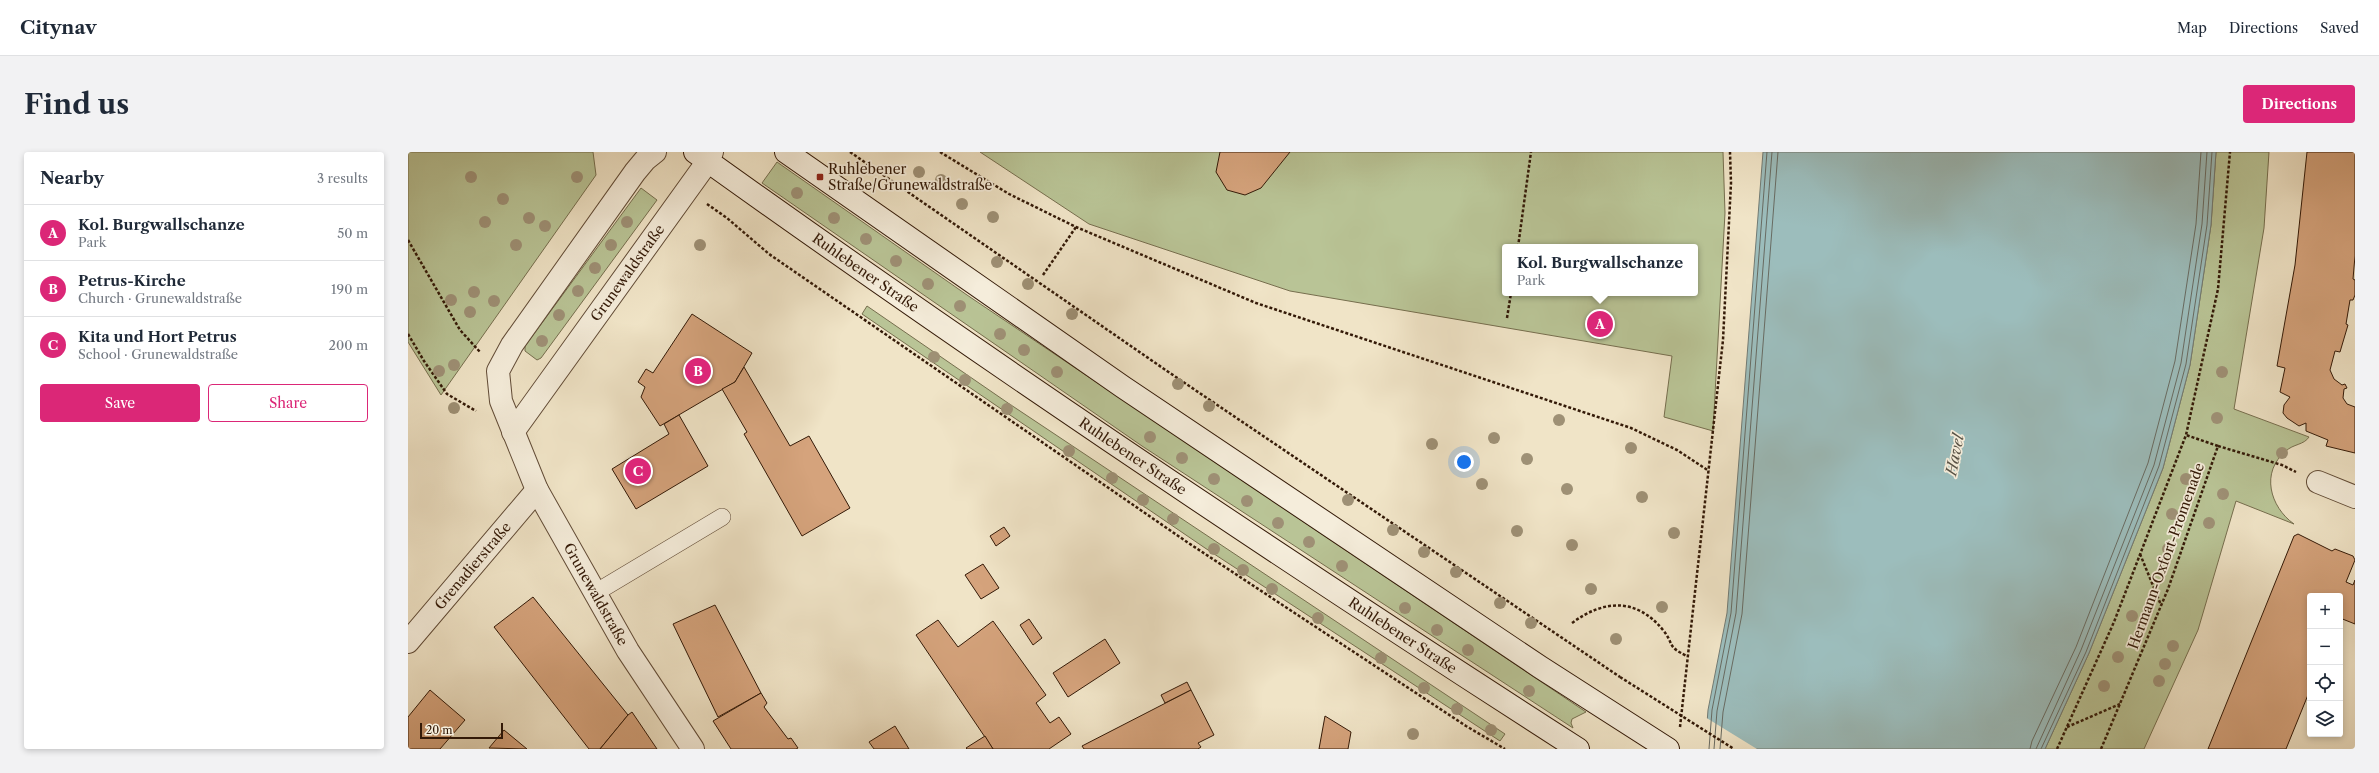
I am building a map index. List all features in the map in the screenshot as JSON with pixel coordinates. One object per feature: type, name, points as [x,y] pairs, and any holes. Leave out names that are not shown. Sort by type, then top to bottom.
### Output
[{"type":"main road","points":[[498,371],[512,345],[640,166],[655,152]]},
{"type":"main road","points":[[786,152],[1123,387],[1601,707],[1674,741]]},
{"type":"main road","name":"Grunewaldstraße","points":[[513,432],[705,155]]},
{"type":"main road","name":"Ruhlebener Straße","points":[[705,155],[1021,380],[1254,537],[1578,749]]},
{"type":"main road","name":"Grunewaldstraße","points":[[498,371],[501,401],[537,490],[628,651],[693,749]]},
{"type":"main road","points":[[2318,482],[2355,497]]},
{"type":"main road","name":"Grenadierstraße","points":[[410,637],[537,490]]},
{"type":"lane","points":[[595,593],[722,517]]},
{"type":"path","points":[[850,152],[1161,366],[1620,677],[1734,749]]},
{"type":"path","points":[[940,152],[1009,194],[1076,227],[1256,303],[1631,428],[1677,450],[1709,471]]},
{"type":"path","points":[[1518,244],[1531,152]]},
{"type":"path","points":[[1674,741],[1687,656],[1724,340],[1731,183],[1730,152]]},
{"type":"path","name":"Hermann-Oxfort-Promenade","points":[[2057,749],[2114,622],[2186,435],[2218,289],[2230,152]]},
{"type":"path","points":[[733,223],[769,254],[1187,542],[1466,726],[1505,749]]},
{"type":"path","points":[[1043,274],[1076,227]]},
{"type":"path","points":[[408,240],[460,330],[498,371]]},
{"type":"path","points":[[1507,318],[1511,296]]},
{"type":"path","points":[[408,334],[424,361],[447,394],[480,413]]},
{"type":"path","points":[[2186,435],[2280,464]]},
{"type":"path","name":"Hermann-Oxfort-Promenade","points":[[2101,749],[2161,605],[2218,446]]},
{"type":"path","points":[[2140,553],[2161,605]]},
{"type":"path","points":[[1572,623],[1600,606],[1627,607],[1649,616],[1664,631],[1673,649],[1687,656]]},
{"type":"path","points":[[2066,727],[2120,704]]},
{"type":"green space","points":[[408,152],[593,152],[596,175],[441,395],[408,342]]},
{"type":"green space","points":[[980,152],[1723,152],[1725,213],[1713,431],[1664,417],[1672,356],[1290,291],[1089,224]]},
{"type":"green space","points":[[2216,152],[2269,152],[2264,228],[2234,409],[2309,437],[2304,442],[2286,451],[2278,459],[2273,469],[2271,479],[2271,489],[2274,499],[2286,517],[2294,524],[2236,501],[2198,630],[2144,749],[2045,749],[2089,653],[2163,468],[2190,365],[2211,225]]},
{"type":"green space","points":[[777,162],[967,295],[1586,712],[1572,719],[1571,723],[1573,728],[1142,446],[762,183]]},
{"type":"green space","points":[[641,188],[657,200],[541,358],[537,360],[525,351],[525,346]]},
{"type":"green space","points":[[867,306],[1008,403],[1505,734],[1500,741],[1205,548],[862,314]]},
{"type":"water","name":"Havel","points":[[1763,152],[2216,152],[2211,225],[2190,365],[2163,468],[2089,653],[2045,749],[1705,749],[1708,710],[1727,613]]},
{"type":"pier","points":[[1705,717],[1757,749],[1703,749]]},
{"type":"building","points":[[1220,152],[1290,152],[1261,188],[1245,195],[1227,190],[1216,172]]},
{"type":"building","points":[[2307,152],[2355,152],[2355,256],[2353,279],[2355,280],[2355,295],[2353,300],[2350,300],[2346,324],[2348,325],[2340,352],[2335,351],[2330,370],[2334,379],[2342,385],[2345,384],[2347,388],[2344,389],[2343,398],[2347,404],[2355,407],[2355,453],[2326,446],[2328,440],[2306,431],[2306,423],[2299,426],[2287,418],[2283,413],[2284,405],[2290,397],[2280,392],[2285,368],[2277,366],[2295,265]]},
{"type":"building","points":[[692,314],[752,353],[735,382],[660,426],[641,397],[645,387],[638,382],[646,369],[653,373]]},
{"type":"building","points":[[744,367],[790,446],[809,436],[850,508],[802,536],[744,434],[747,432],[722,389],[735,382]]},
{"type":"building","points":[[679,415],[708,466],[636,509],[612,469],[669,434],[664,424]]},
{"type":"building","points":[[1004,527],[1010,536],[996,546],[990,536]]},
{"type":"building","points":[[2298,534],[2332,551],[2335,549],[2353,556],[2355,560],[2346,582],[2353,585],[2355,580],[2355,624],[2343,619],[2343,593],[2307,593],[2307,697],[2286,749],[2208,749],[2294,536]]},
{"type":"building","points":[[983,564],[999,588],[981,599],[965,575]]},
{"type":"building","points":[[533,597],[628,715],[600,749],[589,749],[494,627]]},
{"type":"building","points":[[715,605],[761,693],[718,717],[673,624]]},
{"type":"building","points":[[1029,619],[1042,638],[1033,645],[1020,625]]},
{"type":"building","points":[[938,620],[958,647],[993,621],[1046,695],[1036,703],[1050,723],[1059,717],[1071,734],[1049,749],[993,749],[916,635]]},
{"type":"building","points":[[1105,639],[1120,663],[1068,697],[1053,673]]},
{"type":"building","points":[[1187,682],[1191,690],[1165,703],[1161,695]]},
{"type":"building","points":[[430,690],[465,720],[440,749],[408,749],[408,717]]},
{"type":"building","points":[[1191,690],[1214,735],[1198,743],[1201,747],[1198,749],[1084,749],[1082,746]]},
{"type":"building","points":[[761,693],[767,703],[764,707],[788,739],[791,738],[798,748],[731,749],[713,721]]},
{"type":"building","points":[[632,712],[657,749],[600,749],[628,715]]},
{"type":"building","points":[[1325,716],[1351,732],[1348,749],[1319,749]]},
{"type":"building","points":[[895,726],[909,749],[874,749],[869,742]]},
{"type":"building","points":[[504,730],[527,749],[489,748]]},
{"type":"building","points":[[985,736],[993,749],[966,748]]},
{"type":"place","name":"Ruhlebener Straße/Grunewaldstraße","points":[[820,177]]},
{"type":"place","name":"Kol. Burgwallschanze","points":[[1600,324]]},
{"type":"place","name":"Petrus-Kirche","points":[[698,371]]},
{"type":"place","name":"Kita und Hort Petrus","points":[[638,471]]}]
